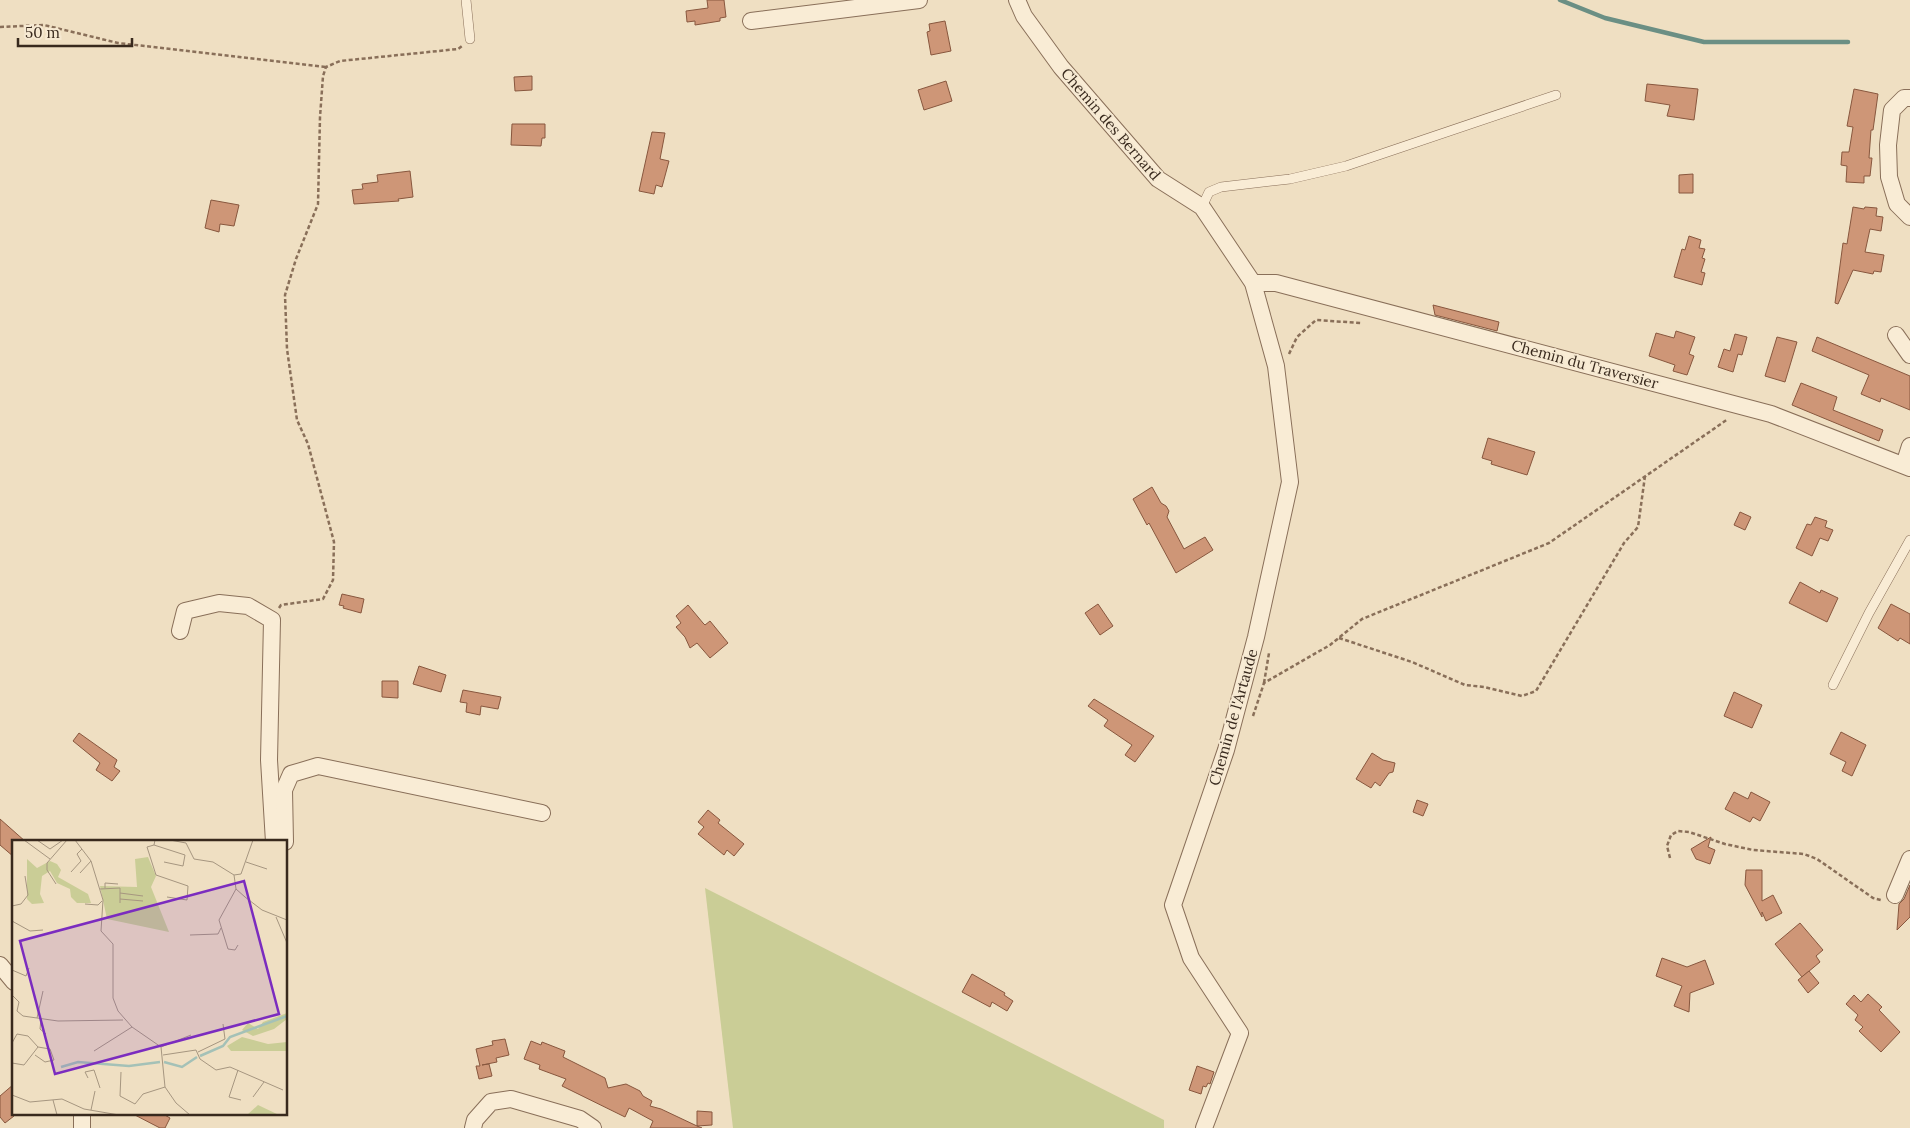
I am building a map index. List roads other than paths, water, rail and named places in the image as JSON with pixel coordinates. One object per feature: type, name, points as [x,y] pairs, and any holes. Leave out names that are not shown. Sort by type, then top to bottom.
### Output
[{"type":"street","points":[[751,21],[918,0]]},
{"type":"street","name":"Chemin des Bernard","points":[[1017,0],[1024,16],[1061,67],[1158,180],[1202,207],[1253,283]]},
{"type":"street","points":[[1910,98],[1904,98],[1892,110],[1888,145],[1889,177],[1897,204],[1910,217]]},
{"type":"street","name":"Chemin du Traversier","points":[[1253,283],[1276,283],[1746,407],[1780,417],[1907,467]]},
{"type":"street","name":"Chemin de l'Artaude","points":[[1204,1128],[1240,1033],[1191,958],[1173,905],[1226,750],[1256,637],[1290,482],[1276,366],[1253,283]]},
{"type":"street","points":[[1896,335],[1910,355]]},
{"type":"street","points":[[1907,467],[1910,446]]},
{"type":"street","points":[[180,631],[185,611],[220,603],[248,606],[272,620],[269,760],[274,840]]},
{"type":"street","points":[[285,840],[284,790],[291,774],[318,766],[542,813]]},
{"type":"street","points":[[1895,895],[1910,859]]},
{"type":"street","points":[[0,965],[12,980]]},
{"type":"street","points":[[473,1128],[475,1120],[491,1102],[511,1100],[580,1119],[593,1128]]},
{"type":"lane","points":[[466,0],[470,39]]},
{"type":"lane","points":[[1202,207],[1209,192],[1221,187],[1290,179],[1346,166],[1556,95]]},
{"type":"lane","points":[[1833,685],[1869,613],[1910,540]]},
{"type":"waterway","points":[[1560,0],[1605,18],[1704,42],[1848,42]]}]
